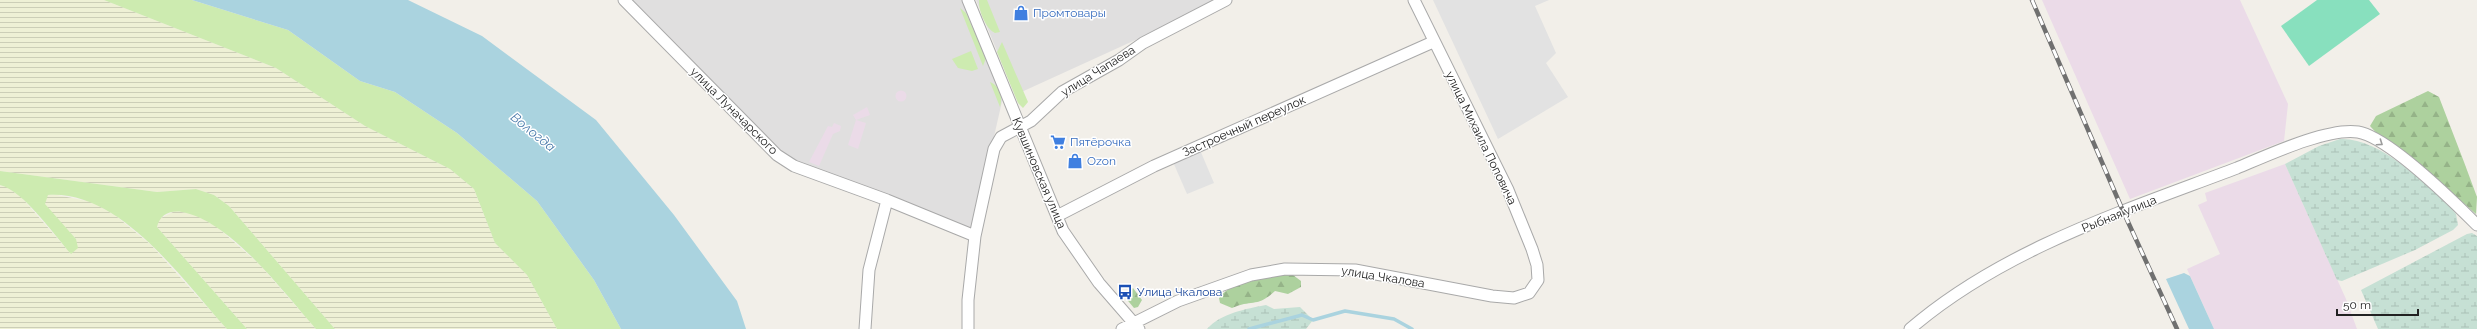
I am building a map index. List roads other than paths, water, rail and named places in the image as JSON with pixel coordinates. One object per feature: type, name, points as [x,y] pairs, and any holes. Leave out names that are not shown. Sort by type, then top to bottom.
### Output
[{"type":"street","name":"улица Луначарского","points":[[624,0],[777,155],[794,166],[887,200],[975,236]]},
{"type":"street","name":"Кувшиновская улица","points":[[968,0],[1057,216],[1084,264],[1136,326]]},
{"type":"street","name":"улица Чапаева","points":[[968,329],[968,300],[975,236],[994,149],[1001,137],[1019,126],[1031,121],[1062,92],[1119,60],[1143,43],[1226,0]]},
{"type":"street","name":"улица Михаила Поповича","points":[[1414,0],[1433,42],[1508,190],[1532,249],[1537,265],[1538,280]]},
{"type":"street","name":"Застроечный переулок","points":[[1057,216],[1154,166],[1433,42]]},
{"type":"street","name":"Рыбная улица","points":[[1910,329],[1933,310],[1987,274],[2094,222],[2265,157],[2344,131],[2366,135],[2381,144],[2439,189],[2477,225]]},
{"type":"street","points":[[865,329],[869,270],[887,200]]},
{"type":"street","name":"улица Чкалова","points":[[1122,329],[1136,326],[1178,301],[1267,271],[1305,268],[1355,270],[1492,296],[1514,298],[1529,294],[1538,280]]},
{"type":"water","name":"Вологда","points":[[192,0],[408,0],[482,36],[596,120],[674,215],[737,301],[746,329],[621,329],[594,280],[537,201],[457,133],[395,92],[360,81],[288,30]]},
{"type":"water","points":[[2184,273],[2190,276],[2214,329],[2189,329],[2166,279]]},
{"type":"waterway","points":[[1249,329],[1302,315],[1313,320],[1345,311],[1394,319],[1412,329]]},
{"type":"railway","points":[[2032,0],[2123,211],[2177,329]]},
{"type":"place","name":"Промтовары","points":[[1021,13]]},
{"type":"place","name":"Пятёрочка","points":[[1058,142]]},
{"type":"place","name":"Ozon","points":[[1075,161]]},
{"type":"place","name":"Улица Чкалова","points":[[1125,292]]}]
